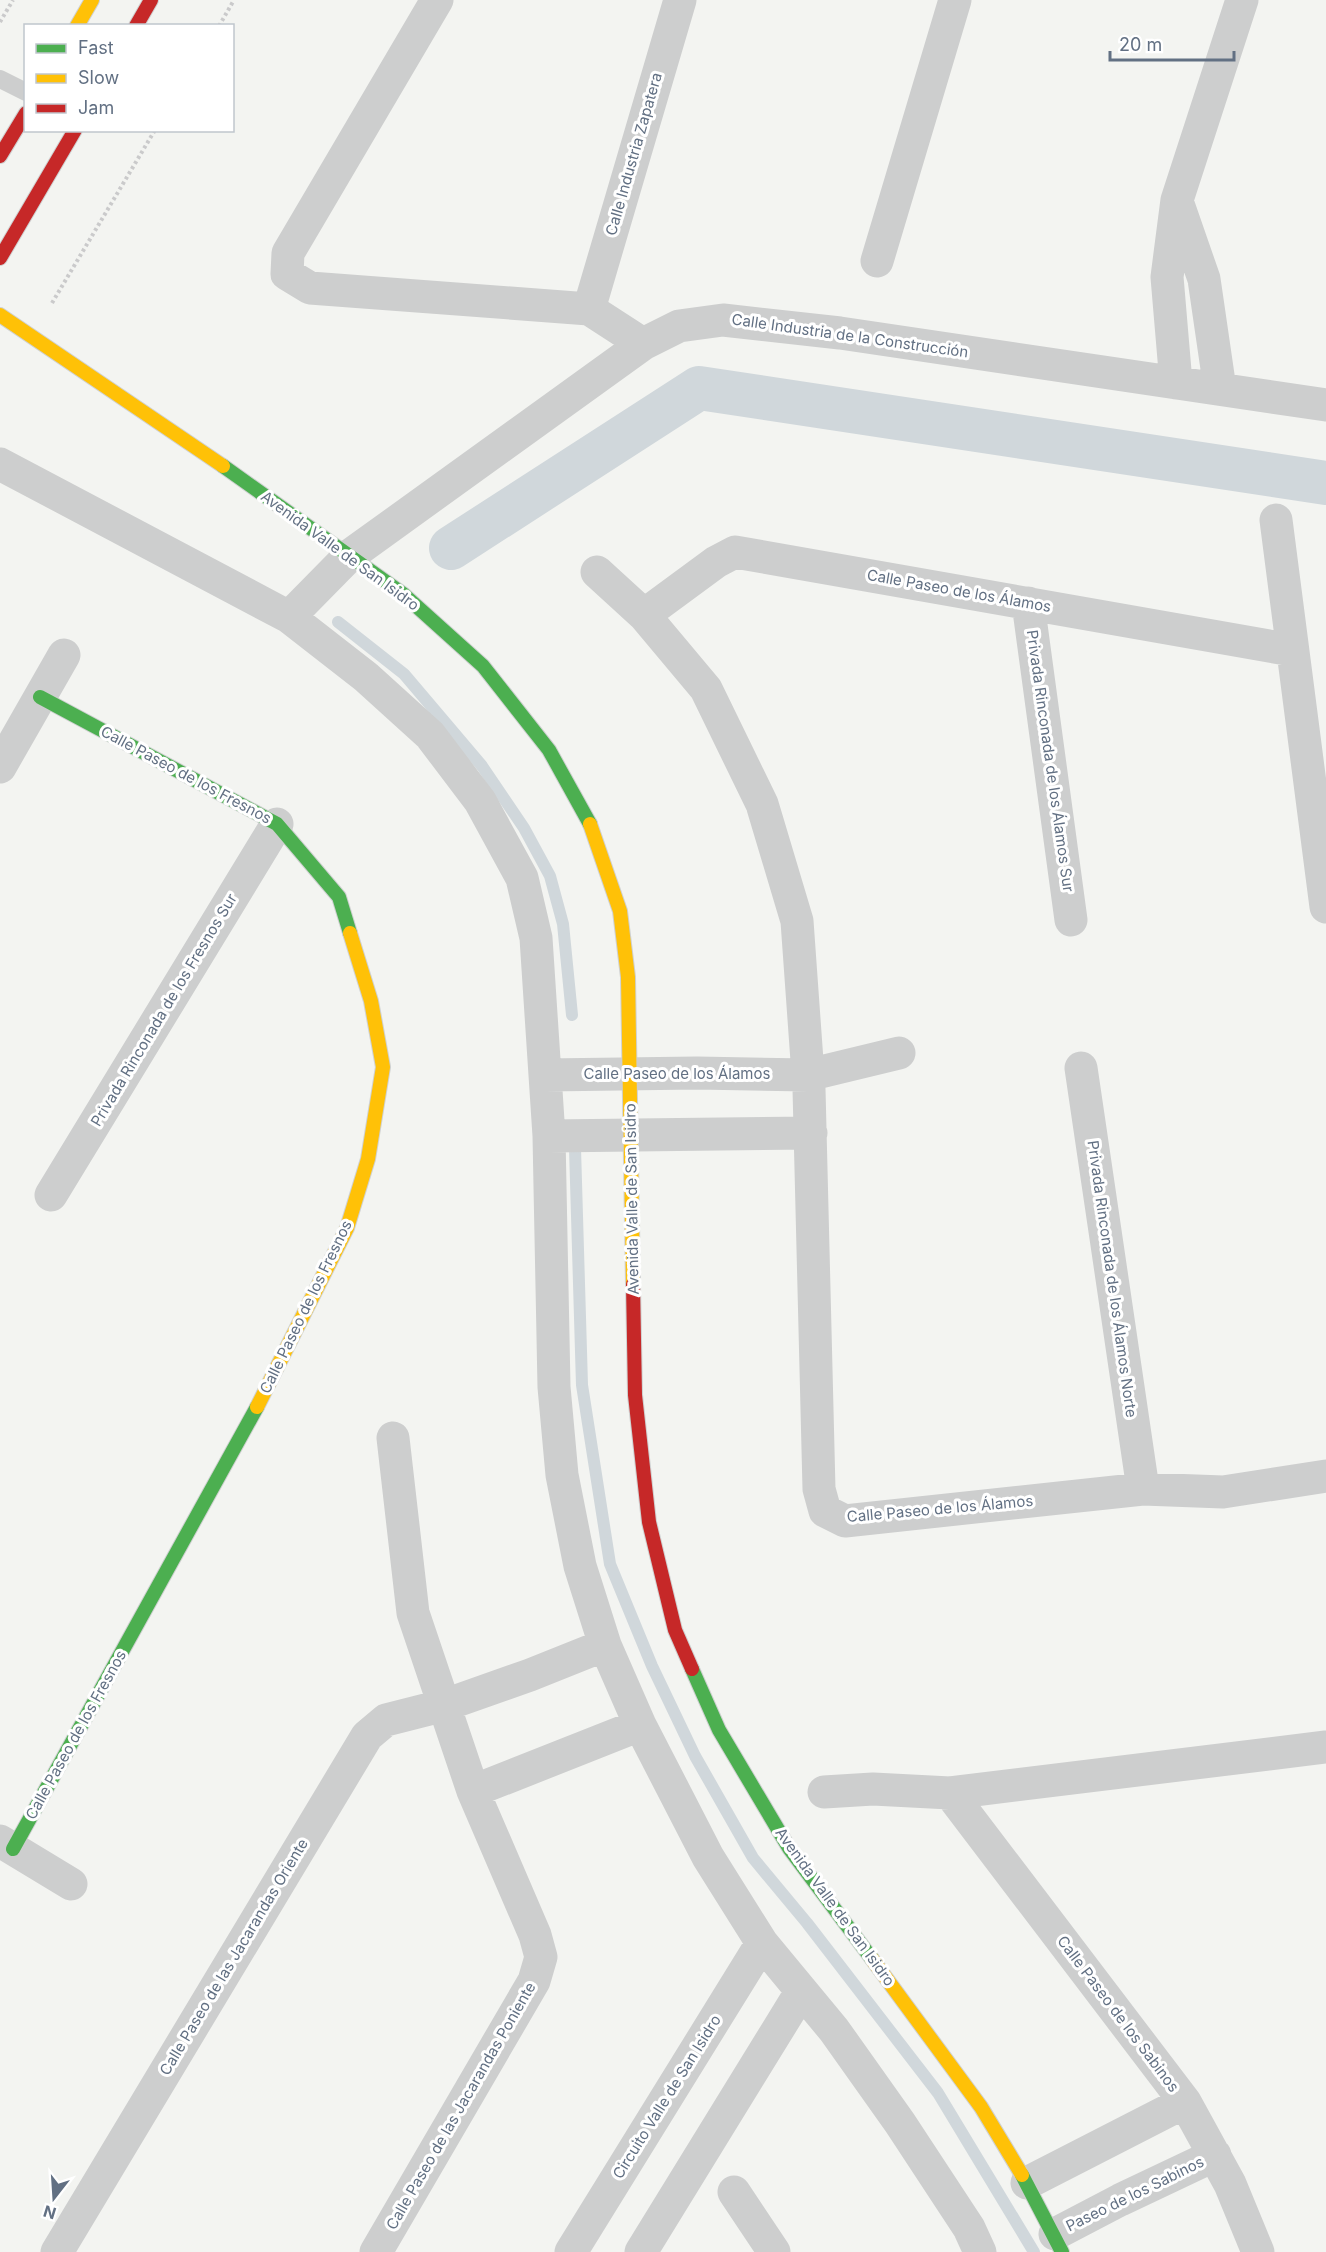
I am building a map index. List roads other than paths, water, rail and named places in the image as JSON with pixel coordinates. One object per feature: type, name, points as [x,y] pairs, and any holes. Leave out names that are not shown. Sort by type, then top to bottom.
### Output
[{"type":"street","points":[[78,24],[92,0]]},
{"type":"street","points":[[137,24],[151,0]]},
{"type":"street","points":[[437,0],[288,253],[287,274],[310,288],[589,309],[643,344]]},
{"type":"street","name":"Calle Industria Zapatera","points":[[589,309],[680,0]]},
{"type":"street","points":[[877,261],[955,0]]},
{"type":"street","points":[[1176,383],[1167,277],[1177,200],[1242,0]]},
{"type":"street","points":[[0,156],[24,116]]},
{"type":"street","points":[[0,258],[74,132]]},
{"type":"street","points":[[1177,200],[1204,279],[1220,389]]},
{"type":"street","name":"Avenida Valle de San Isidro","points":[[0,315],[185,439],[403,594],[483,666],[549,750],[593,829],[620,911],[628,977],[635,1395],[649,1522],[675,1630],[719,1730],[789,1848],[981,2107],[1027,2183],[1058,2243]]},
{"type":"street","name":"Calle Industria de la Construcción","points":[[288,617],[349,555],[643,344],[679,326],[723,320],[840,333],[1326,405]]},
{"type":"street","points":[[0,464],[288,617],[366,677],[430,735],[480,801],[522,878],[536,938],[549,1136],[554,1388],[562,1475],[580,1566],[605,1645],[640,1725],[708,1857],[762,1943],[834,2030],[900,2123],[969,2228],[980,2252]]},
{"type":"street","points":[[1276,520],[1326,907]]},
{"type":"street","name":"Calle Paseo de los Álamos","points":[[644,615],[716,562],[735,552],[1292,650]]},
{"type":"street","name":"Calle Paseo de los Álamos","points":[[597,572],[644,615],[706,688],[762,804],[797,921],[811,1133],[819,1489],[825,1511],[845,1521],[1143,1489],[1223,1492],[1326,1476]]},
{"type":"street","name":"Privada Rinconada de los Álamos Sur","points":[[1028,603],[1071,920]]},
{"type":"street","points":[[0,766],[64,655]]},
{"type":"street","name":"Calle Paseo de los Fresnos","points":[[40,697],[277,824],[339,897],[371,1001],[383,1067],[368,1158],[347,1228],[263,1395],[7,1845],[71,1884]]},
{"type":"street","name":"Privada Rinconada de los Fresnos Sur","points":[[51,1195],[277,824]]},
{"type":"street","points":[[808,1075],[899,1053]]},
{"type":"street","name":"Privada Rinconada de los Álamos Norte","points":[[1081,1068],[1143,1489]]},
{"type":"street","name":"Calle Paseo de los Álamos","points":[[545,1075],[630,1073],[808,1075]]},
{"type":"street","points":[[549,1136],[811,1133]]},
{"type":"street","points":[[393,1438],[413,1613],[473,1791],[640,1725]]},
{"type":"street","name":"Calle Paseo de las Jacarandas Oriente","points":[[57,2252],[367,1737],[386,1720],[445,1705],[605,1645]]},
{"type":"street","points":[[824,1792],[873,1788],[950,1793],[1326,1747]]},
{"type":"street","name":"Calle Paseo de las Jacarandas Poniente","points":[[376,2252],[534,1981],[541,1958],[535,1935],[473,1791]]},
{"type":"street","name":"Calle Paseo de los Sabinos","points":[[950,1793],[1185,2102],[1230,2184],[1258,2252]]},
{"type":"street","name":"Circuito Valle de San Isidro","points":[[571,2252],[762,1943]]},
{"type":"street","points":[[641,2252],[801,1992]]},
{"type":"street","points":[[1027,2183],[1185,2102]]},
{"type":"street","name":"Paseo de los Sabinos","points":[[1058,2243],[1120,2200],[1215,2155]]},
{"type":"street","points":[[734,2192],[774,2252]]},
{"type":"lane","points":[[0,79],[24,91]]},
{"type":"waterway","points":[[451,548],[699,388],[1326,483]]},
{"type":"waterway","points":[[338,622],[404,674],[482,766],[524,828],[550,876],[563,924],[572,1015]]},
{"type":"waterway","points":[[575,1148],[582,1385],[610,1564],[652,1666],[695,1756],[753,1858],[807,1923],[938,2093],[1034,2252]]}]
